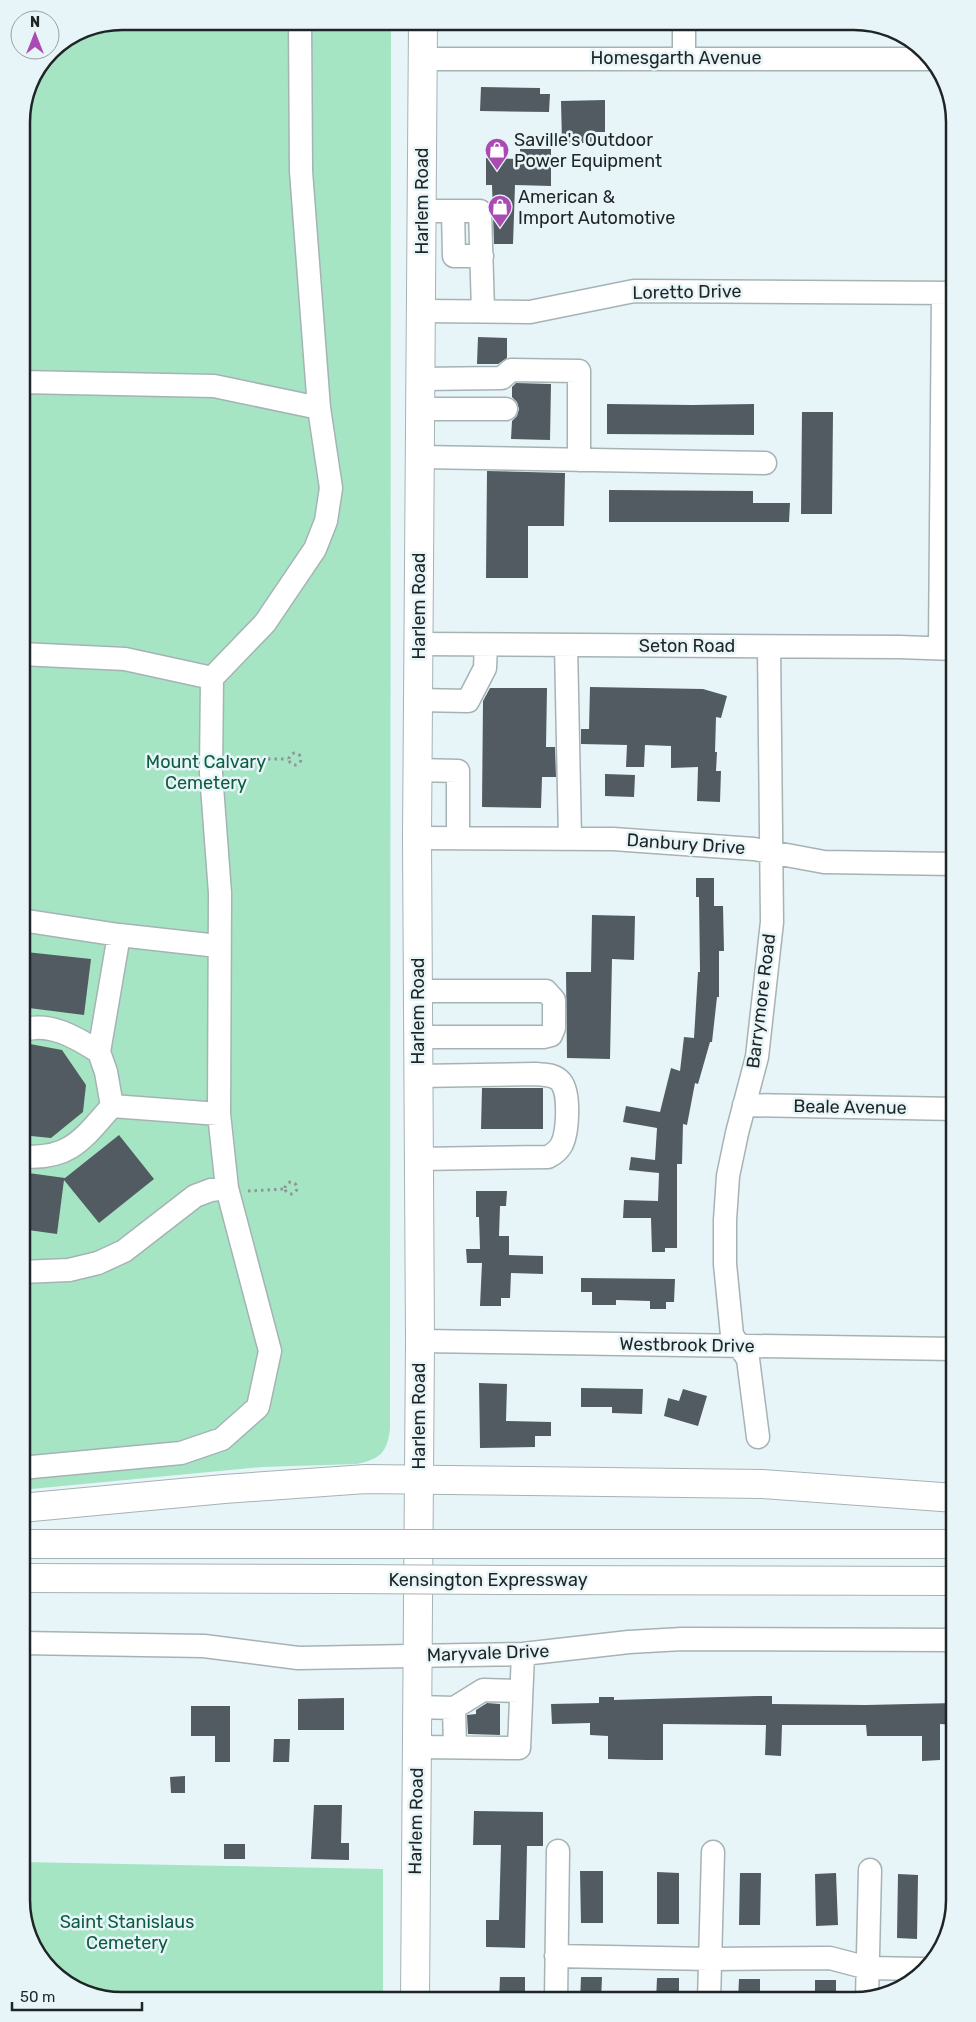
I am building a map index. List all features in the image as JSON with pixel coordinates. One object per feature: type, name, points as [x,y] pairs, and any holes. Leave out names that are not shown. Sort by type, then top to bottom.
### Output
[{"type":"main road","name":"Harlem Road","points":[[415,1992],[420,1341],[417,770],[423,30]]},
{"type":"main road","points":[[30,1507],[224,1489],[366,1479],[762,1484],[946,1497]]},
{"type":"main road","name":"Kensington Expressway","points":[[30,1544],[946,1544]]},
{"type":"main road","name":"Kensington Expressway","points":[[30,1578],[946,1582]]},
{"type":"street","points":[[30,1467],[181,1453],[222,1439],[258,1408],[270,1351],[228,1190],[219,1114],[218,946],[220,893],[211,759],[212,678],[265,623],[315,549],[326,521],[331,488],[319,408],[301,171],[300,30]]},
{"type":"street","points":[[684,30],[684,58]]},
{"type":"street","name":"Homesgarth Avenue","points":[[423,59],[921,59]]},
{"type":"street","points":[[422,211],[480,211],[484,311]]},
{"type":"street","name":"Loretto Drive","points":[[421,311],[530,312],[634,291],[946,293]]},
{"type":"street","points":[[420,379],[502,378],[511,370],[579,371],[579,460]]},
{"type":"street","points":[[30,382],[214,386],[319,408]]},
{"type":"street","points":[[420,409],[506,409]]},
{"type":"street","points":[[420,457],[764,463]]},
{"type":"street","name":"Seton Road","points":[[418,644],[946,648]]},
{"type":"street","points":[[418,700],[468,701],[485,668],[486,645]]},
{"type":"street","points":[[566,645],[570,839]]},
{"type":"street","name":"Barrymore Road","points":[[758,1437],[748,1359],[732,1335],[726,1264],[725,1220],[728,1176],[757,1056],[772,922],[769,647]]},
{"type":"street","points":[[30,654],[124,659],[212,678]]},
{"type":"street","points":[[417,770],[458,771],[458,838]]},
{"type":"street","name":"Danbury Drive","points":[[417,838],[613,839],[754,849],[824,862],[946,864]]},
{"type":"street","points":[[30,921],[119,935],[218,946]]},
{"type":"street","points":[[112,1106],[106,1072],[99,1052],[119,935]]},
{"type":"street","points":[[418,991],[546,991],[554,1000],[554,1028],[551,1035],[543,1037],[418,1037]]},
{"type":"street","points":[[30,1029],[42,1027],[73,1035],[99,1052]]},
{"type":"street","points":[[418,1076],[536,1074],[552,1076],[561,1081],[566,1090],[568,1102],[563,1143],[556,1153],[548,1157],[418,1159]]},
{"type":"street","name":"Beale Avenue","points":[[744,1105],[946,1109]]},
{"type":"street","points":[[112,1106],[219,1114]]},
{"type":"street","points":[[30,1157],[39,1158],[71,1149],[112,1106]]},
{"type":"street","points":[[30,1272],[69,1270],[98,1263],[124,1251],[195,1196],[211,1190],[228,1190]]},
{"type":"street","name":"Westbrook Drive","points":[[420,1341],[946,1350]]},
{"type":"street","name":"Maryvale Drive","points":[[30,1643],[204,1646],[298,1658],[523,1654],[629,1642],[682,1639],[946,1640]]},
{"type":"street","points":[[417,1747],[518,1748],[523,1654]]},
{"type":"street","points":[[418,1708],[454,1708],[483,1690],[521,1691]]},
{"type":"street","points":[[454,1708],[455,1748]]},
{"type":"street","points":[[556,1992],[558,1851]]},
{"type":"street","points":[[709,1992],[713,1852]]},
{"type":"street","points":[[867,1991],[870,1870]]},
{"type":"street","points":[[556,1956],[711,1959],[830,1958],[868,1968],[915,1969]]},
{"type":"path","points":[[296,753],[301,761],[298,765],[294,766],[291,765],[288,759],[290,755],[296,753]]},
{"type":"path","points":[[211,759],[288,759]]},
{"type":"path","points":[[291,1181],[298,1186],[297,1191],[292,1194],[288,1194],[285,1188],[287,1183],[291,1181]]},
{"type":"path","points":[[228,1190],[285,1188]]},
{"type":"green space","name":"Mount Calvary Cemetery","points":[[122,30],[391,30],[390,1429],[387,1444],[381,1454],[371,1460],[357,1464],[262,1467],[30,1489],[30,116],[33,98],[39,81],[49,66],[54,60],[60,60],[60,54],[71,45],[81,39],[104,32]]},
{"type":"green space","name":"Saint Stanislaus Cemetery","points":[[30,1862],[383,1869],[383,1992],[116,1992],[98,1989],[76,1980],[49,1956],[37,1935],[31,1912]]},
{"type":"building","points":[[481,87],[540,88],[540,94],[550,94],[549,112],[480,111]]},
{"type":"building","points":[[605,100],[605,132],[593,132],[593,143],[562,143],[561,101]]},
{"type":"building","points":[[520,149],[551,149],[551,186],[515,185],[513,244],[494,244],[492,185],[486,185],[486,158],[520,159]]},
{"type":"building","points":[[478,337],[507,338],[507,358],[498,364],[477,364]]},
{"type":"building","points":[[516,383],[551,384],[550,440],[511,439],[512,421],[517,416],[519,409],[517,402],[512,397],[512,387]]},
{"type":"building","points":[[607,404],[754,404],[754,435],[607,434]]},
{"type":"building","points":[[802,412],[833,412],[832,514],[801,514]]},
{"type":"building","points":[[487,471],[565,473],[564,526],[528,526],[528,578],[486,578]]},
{"type":"building","points":[[609,490],[753,491],[753,503],[790,503],[789,522],[609,522]]},
{"type":"building","points":[[590,687],[703,689],[727,696],[721,718],[716,717],[715,752],[717,752],[716,771],[721,771],[720,802],[697,801],[698,767],[671,768],[671,746],[645,745],[644,767],[626,767],[627,745],[581,744],[581,729],[589,729]]},
{"type":"building","points":[[490,688],[547,688],[546,747],[555,747],[556,777],[542,777],[541,808],[482,807],[483,701]]},
{"type":"building","points":[[605,774],[635,775],[634,797],[605,796]]},
{"type":"building","points":[[696,878],[714,878],[714,906],[723,906],[724,951],[719,951],[719,997],[717,997],[712,1042],[710,1042],[698,1084],[695,1083],[687,1125],[683,1124],[682,1164],[677,1164],[677,1248],[665,1248],[665,1252],[652,1252],[651,1218],[623,1218],[624,1200],[658,1201],[659,1173],[629,1170],[631,1157],[655,1160],[657,1128],[623,1122],[626,1106],[660,1112],[671,1068],[680,1071],[684,1037],[694,1038],[698,972],[700,972],[699,897],[696,897]]},
{"type":"building","points":[[592,915],[635,916],[634,960],[612,959],[610,1059],[567,1058],[566,972],[591,972]]},
{"type":"building","points":[[30,952],[91,959],[84,1015],[30,1008]]},
{"type":"building","points":[[30,1044],[62,1050],[86,1085],[83,1112],[51,1138],[30,1136]]},
{"type":"building","points":[[482,1088],[543,1088],[543,1129],[481,1129]]},
{"type":"building","points":[[119,1135],[154,1179],[99,1223],[64,1180],[57,1234],[30,1230],[30,1173],[65,1178]]},
{"type":"building","points":[[476,1191],[507,1191],[506,1206],[500,1206],[499,1236],[509,1236],[509,1255],[543,1256],[543,1274],[511,1273],[510,1298],[501,1298],[501,1306],[480,1306],[482,1263],[467,1263],[466,1249],[480,1249],[479,1217],[476,1217]]},
{"type":"building","points":[[581,1278],[675,1279],[674,1302],[666,1302],[666,1309],[650,1309],[650,1301],[616,1300],[616,1305],[592,1305],[592,1292],[581,1292]]},
{"type":"building","points":[[479,1383],[507,1384],[506,1421],[551,1422],[551,1436],[535,1436],[535,1447],[480,1448]]},
{"type":"building","points":[[581,1388],[643,1389],[642,1414],[612,1413],[612,1407],[581,1407]]},
{"type":"building","points":[[683,1389],[707,1396],[698,1426],[664,1416],[668,1398],[679,1401]]},
{"type":"building","points":[[772,1696],[772,1704],[946,1703],[946,1724],[940,1724],[940,1760],[922,1761],[922,1736],[867,1736],[866,1725],[782,1725],[781,1756],[765,1755],[766,1725],[663,1724],[663,1760],[646,1760],[608,1759],[608,1736],[590,1735],[590,1723],[552,1724],[551,1704],[599,1703],[599,1697],[614,1697],[614,1700]]},
{"type":"building","points":[[344,1698],[344,1730],[298,1730],[298,1699]]},
{"type":"building","points":[[487,1703],[500,1704],[500,1735],[468,1734],[467,1715],[476,1714],[476,1710]]},
{"type":"building","points":[[191,1706],[230,1706],[230,1762],[215,1762],[215,1736],[191,1736]]},
{"type":"building","points":[[274,1739],[290,1739],[289,1762],[273,1762]]},
{"type":"building","points":[[185,1776],[185,1793],[171,1793],[170,1777]]},
{"type":"building","points":[[314,1805],[342,1805],[341,1843],[349,1843],[349,1860],[311,1859]]},
{"type":"building","points":[[474,1811],[543,1812],[543,1846],[527,1846],[525,1948],[486,1947],[486,1920],[499,1920],[501,1845],[473,1845]]},
{"type":"building","points":[[224,1844],[245,1844],[245,1859],[224,1859]]},
{"type":"building","points":[[580,1871],[603,1871],[603,1923],[581,1923]]},
{"type":"building","points":[[657,1872],[679,1873],[679,1924],[657,1924]]},
{"type":"building","points":[[740,1873],[761,1873],[760,1925],[739,1925]]},
{"type":"building","points":[[836,1873],[838,1925],[816,1926],[815,1874]]},
{"type":"building","points":[[898,1874],[918,1875],[917,1939],[897,1938]]},
{"type":"building","points":[[500,1977],[525,1977],[525,1992],[499,1992]]},
{"type":"building","points":[[581,1977],[602,1977],[601,1992],[580,1992]]},
{"type":"building","points":[[657,1978],[679,1978],[679,1992],[656,1992]]},
{"type":"building","points":[[739,1979],[760,1979],[760,1992],[738,1992]]},
{"type":"building","points":[[815,1980],[836,1980],[836,1992],[815,1992]]},
{"type":"place","name":"Saville's Outdoor Power Equipment","points":[[497,171]]},
{"type":"place","name":"American & Import Automotive","points":[[500,228]]}]
